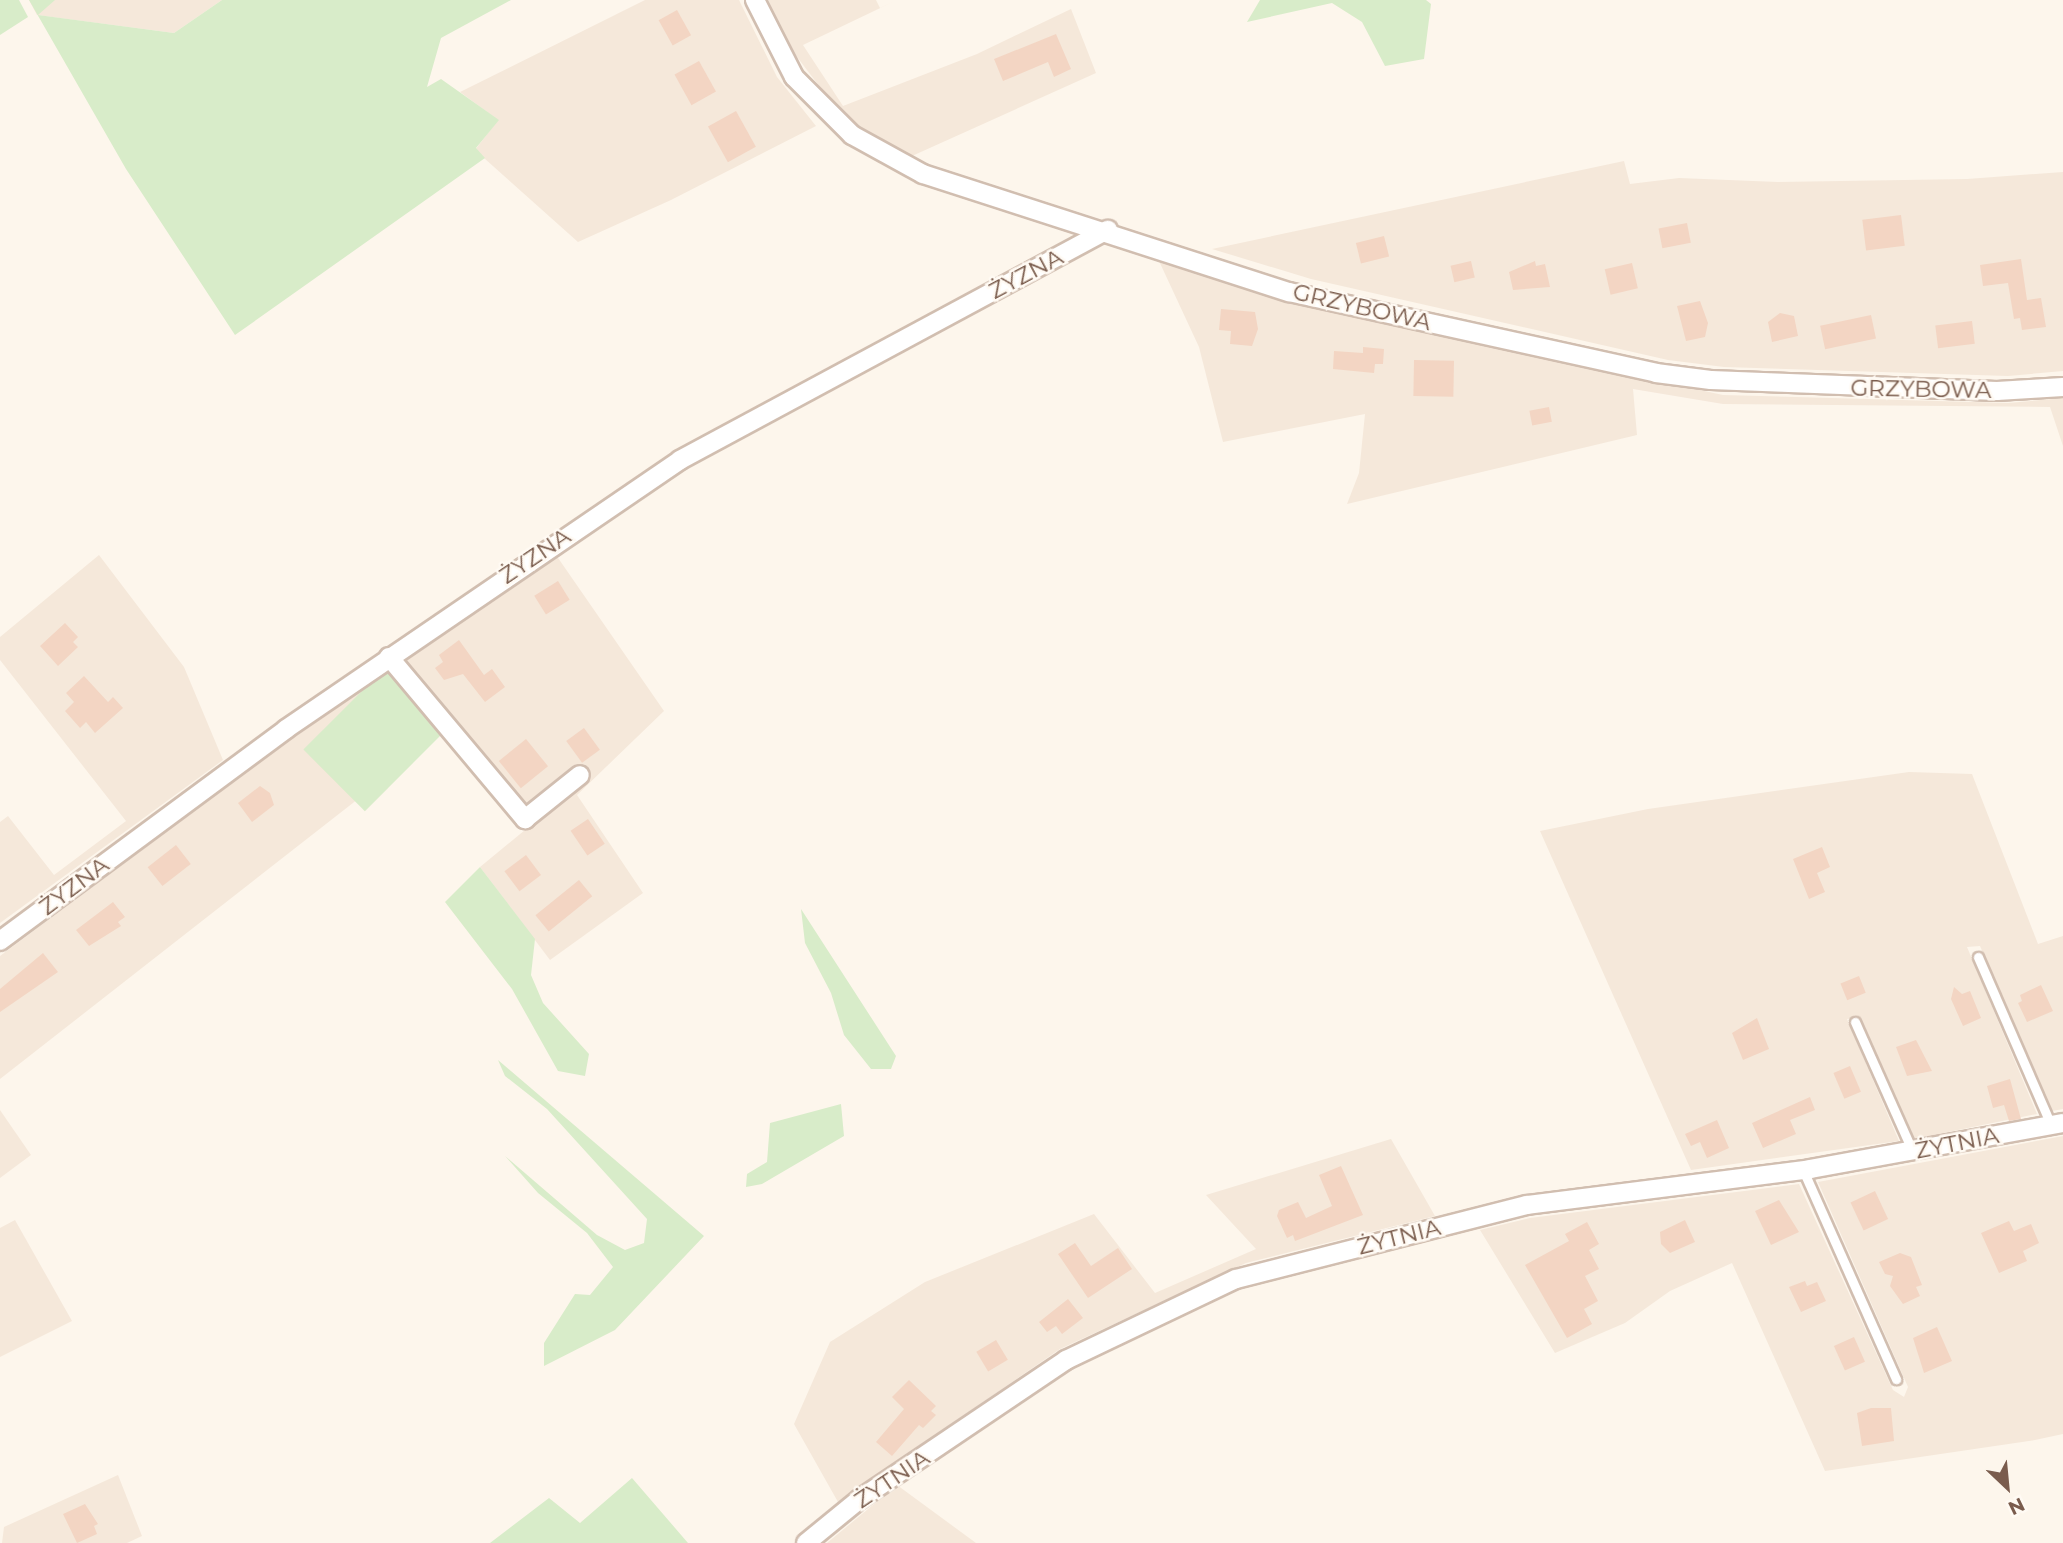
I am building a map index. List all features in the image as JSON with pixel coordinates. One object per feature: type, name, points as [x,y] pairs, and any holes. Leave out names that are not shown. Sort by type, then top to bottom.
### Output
[{"type":"street","name":"GRZYBOWA","points":[[755,0],[794,77],[852,135],[923,174],[1108,230],[1289,292],[1656,373],[1767,386],[1997,391],[2063,387]]},
{"type":"street","name":"ŻYZNA","points":[[0,941],[389,657],[680,460],[1108,230]]},
{"type":"street","points":[[389,657],[525,819],[580,775]]},
{"type":"street","name":"ŻYTNIA","points":[[806,1543],[860,1499],[1066,1360],[1236,1279],[1527,1205],[1803,1170],[2057,1124]]},
{"type":"lane","points":[[1978,957],[2057,1124]]},
{"type":"lane","points":[[1855,1022],[1913,1152]]},
{"type":"lane","points":[[1803,1170],[1896,1379]]},
{"type":"shaded area","points":[[29,0],[222,0],[174,33],[37,15]]},
{"type":"shaded area","points":[[645,0],[739,0],[777,77],[816,126],[671,200],[578,242],[475,150],[498,120],[460,92]]},
{"type":"shaded area","points":[[768,0],[876,0],[880,8],[897,0],[803,45],[843,106],[977,54],[1071,9],[1096,73],[912,156],[878,140],[836,108],[794,53]]},
{"type":"shaded area","points":[[1624,161],[1630,184],[1679,178],[1778,182],[1967,179],[2063,172],[2063,371],[2008,376],[1724,367],[1668,360],[1311,279],[1212,249]]},
{"type":"shaded area","points":[[1159,261],[1304,305],[1723,395],[2008,403],[2063,398],[2063,446],[2050,407],[1723,404],[1633,389],[1637,435],[1347,504],[1359,473],[1365,414],[1223,442],[1199,347]]},
{"type":"shaded area","points":[[99,555],[184,667],[223,760],[0,923],[0,822],[8,816],[54,875],[126,821],[0,660],[0,637]]},
{"type":"shaded area","points":[[556,555],[664,711],[577,795],[643,893],[550,960],[480,867],[525,830],[445,731],[0,1079],[0,956],[384,669]]},
{"type":"shaded area","points":[[1909,772],[1972,774],[2038,944],[2063,936],[2063,1109],[2052,1111],[1980,946],[1967,947],[2037,1114],[1914,1139],[1860,1017],[1847,1019],[1899,1141],[1691,1170],[1540,831],[1648,809]]},
{"type":"shaded area","points":[[0,1110],[31,1155],[0,1178]]},
{"type":"shaded area","points":[[2063,1136],[2063,1434],[2035,1440],[1825,1471],[1732,1263],[1670,1291],[1625,1323],[1555,1353],[1480,1230],[1530,1218],[1799,1184],[1893,1390],[1904,1397],[1908,1387],[1818,1182]]},
{"type":"shaded area","points":[[1391,1139],[1435,1216],[1246,1263],[1060,1349],[838,1502],[794,1424],[830,1342],[925,1282],[1094,1214],[1155,1293],[1256,1249],[1206,1195]]},
{"type":"shaded area","points":[[15,1220],[72,1321],[0,1357],[0,1228]]},
{"type":"shaded area","points":[[118,1475],[142,1536],[127,1543],[2,1543],[4,1527]]},
{"type":"shaded area","points":[[897,1485],[976,1543],[827,1543]]},
{"type":"green space","points":[[0,0],[19,0],[28,17],[0,35]]},
{"type":"green space","points":[[29,0],[55,0],[38,15],[174,33],[222,0],[511,0],[441,38],[427,87],[441,79],[499,120],[476,148],[485,158],[235,335],[126,169]]},
{"type":"green space","points":[[1260,0],[1426,0],[1431,4],[1424,59],[1385,66],[1362,22],[1332,3],[1247,22]]},
{"type":"green space","points":[[384,669],[446,731],[365,811],[303,750]]},
{"type":"green space","points":[[480,867],[535,939],[531,975],[543,1003],[589,1054],[585,1076],[558,1071],[512,989],[445,902]]},
{"type":"green space","points":[[801,909],[896,1056],[891,1069],[871,1069],[844,1035],[831,993],[805,943]]},
{"type":"green space","points":[[498,1060],[704,1236],[615,1330],[544,1366],[544,1343],[575,1294],[590,1295],[613,1267],[587,1233],[538,1193],[505,1156],[597,1235],[625,1250],[644,1243],[647,1219],[547,1109],[505,1076]]},
{"type":"green space","points":[[841,1104],[844,1136],[762,1184],[746,1187],[747,1174],[767,1162],[770,1123]]},
{"type":"green space","points":[[632,1478],[688,1543],[490,1543],[549,1498],[580,1523]]},
{"type":"building","points":[[677,10],[691,35],[673,46],[659,20]]},
{"type":"building","points":[[1056,34],[1071,69],[1054,77],[1048,62],[1003,81],[994,59]]},
{"type":"building","points":[[699,61],[716,92],[691,105],[675,75]]},
{"type":"building","points":[[736,111],[756,147],[728,162],[708,127]]},
{"type":"building","points":[[1901,215],[1905,246],[1866,251],[1862,220]]},
{"type":"building","points":[[1687,223],[1691,243],[1662,248],[1659,229]]},
{"type":"building","points":[[1384,236],[1389,256],[1361,263],[1356,243]]},
{"type":"building","points":[[2021,259],[2027,300],[2041,298],[2046,327],[2022,330],[2020,318],[2014,319],[2008,283],[1983,286],[1980,265]]},
{"type":"building","points":[[1471,261],[1475,278],[1454,282],[1451,266]]},
{"type":"building","points":[[1535,261],[1536,266],[1545,264],[1550,287],[1513,290],[1509,272]]},
{"type":"building","points":[[1632,263],[1638,288],[1611,295],[1605,269]]},
{"type":"building","points":[[1700,301],[1708,323],[1705,337],[1686,341],[1677,306]]},
{"type":"building","points":[[1221,309],[1255,312],[1258,329],[1252,346],[1230,344],[1231,331],[1219,330]]},
{"type":"building","points":[[1780,313],[1794,316],[1798,336],[1772,342],[1768,322]]},
{"type":"building","points":[[1871,315],[1876,338],[1825,349],[1820,326]]},
{"type":"building","points":[[1972,321],[1975,344],[1938,348],[1935,326]]},
{"type":"building","points":[[1363,347],[1384,349],[1383,364],[1375,364],[1374,373],[1333,369],[1334,351],[1363,353]]},
{"type":"building","points":[[1414,360],[1454,361],[1453,397],[1413,396]]},
{"type":"building","points":[[1549,407],[1552,422],[1532,426],[1529,411]]},
{"type":"building","points":[[558,581],[570,600],[546,614],[534,596]]},
{"type":"building","points":[[65,623],[78,637],[73,642],[78,647],[58,666],[40,646]]},
{"type":"building","points":[[459,640],[484,675],[492,669],[505,687],[485,702],[463,674],[444,680],[435,668],[443,662],[439,655]]},
{"type":"building","points":[[84,676],[108,702],[113,697],[123,708],[95,733],[86,722],[80,728],[65,711],[74,702],[66,693]]},
{"type":"building","points":[[584,728],[600,750],[582,763],[566,741]]},
{"type":"building","points":[[526,739],[548,766],[521,788],[499,761]]},
{"type":"building","points":[[260,786],[270,793],[274,805],[252,822],[238,803]]},
{"type":"building","points":[[588,819],[605,844],[587,856],[571,831]]},
{"type":"building","points":[[176,845],[191,864],[162,886],[148,867]]},
{"type":"building","points":[[1822,847],[1830,867],[1817,873],[1825,892],[1809,899],[1793,859]]},
{"type":"building","points":[[526,855],[541,875],[519,891],[504,871]]},
{"type":"building","points":[[579,880],[592,896],[549,932],[535,915]]},
{"type":"building","points":[[113,902],[125,917],[118,922],[121,926],[89,946],[76,930]]},
{"type":"building","points":[[43,953],[58,972],[0,1012],[0,989]]},
{"type":"building","points":[[1859,976],[1866,993],[1847,1000],[1840,983]]},
{"type":"building","points":[[2041,985],[2053,1011],[2027,1022],[2018,1003],[2022,1001],[2020,995]]},
{"type":"building","points":[[1954,987],[1962,994],[1970,991],[1981,1018],[1963,1026],[1951,999]]},
{"type":"building","points":[[1757,1018],[1769,1049],[1743,1060],[1732,1033]]},
{"type":"building","points":[[1916,1040],[1932,1071],[1907,1076],[1896,1047]]},
{"type":"building","points":[[1850,1066],[1861,1092],[1844,1099],[1833,1073]]},
{"type":"building","points":[[2010,1079],[2021,1119],[2009,1121],[2004,1105],[1993,1108],[1987,1086]]},
{"type":"building","points":[[1810,1097],[1815,1110],[1790,1120],[1796,1134],[1763,1148],[1752,1123]]},
{"type":"building","points":[[1717,1120],[1729,1148],[1707,1158],[1700,1142],[1691,1146],[1685,1134]]},
{"type":"building","points":[[1341,1166],[1363,1215],[1295,1241],[1293,1235],[1287,1238],[1277,1216],[1279,1210],[1298,1202],[1306,1218],[1332,1206],[1319,1175]]},
{"type":"building","points":[[1875,1191],[1888,1219],[1864,1231],[1851,1202]]},
{"type":"building","points":[[1779,1200],[1799,1232],[1771,1245],[1755,1211]]},
{"type":"building","points":[[1685,1220],[1695,1242],[1670,1253],[1661,1244],[1660,1232]]},
{"type":"building","points":[[2009,1221],[2014,1231],[2031,1224],[2039,1243],[2023,1251],[2027,1261],[1999,1273],[1981,1233]]},
{"type":"building","points":[[1587,1222],[1599,1244],[1589,1250],[1599,1269],[1585,1276],[1598,1301],[1584,1309],[1592,1324],[1567,1338],[1525,1265],[1569,1241],[1565,1234]]},
{"type":"building","points":[[1075,1243],[1091,1266],[1118,1248],[1132,1269],[1088,1298],[1058,1254]]},
{"type":"building","points":[[1900,1253],[1911,1257],[1922,1285],[1916,1287],[1920,1296],[1903,1304],[1890,1286],[1893,1276],[1885,1274],[1879,1262]]},
{"type":"building","points":[[1805,1281],[1807,1286],[1817,1282],[1826,1301],[1801,1312],[1789,1287]]},
{"type":"building","points":[[1068,1299],[1083,1318],[1062,1334],[1056,1326],[1047,1332],[1039,1322]]},
{"type":"building","points":[[1937,1327],[1952,1361],[1924,1373],[1913,1338]]},
{"type":"building","points":[[1854,1337],[1865,1362],[1845,1371],[1834,1346]]},
{"type":"building","points":[[996,1340],[1008,1360],[988,1372],[976,1352]]},
{"type":"building","points":[[909,1380],[936,1406],[931,1411],[936,1415],[923,1428],[919,1425],[892,1456],[876,1442],[904,1409],[892,1397]]},
{"type":"building","points":[[1871,1408],[1891,1408],[1894,1441],[1862,1446],[1857,1413]]},
{"type":"building","points":[[85,1504],[98,1524],[94,1526],[97,1534],[77,1543],[63,1514]]}]
